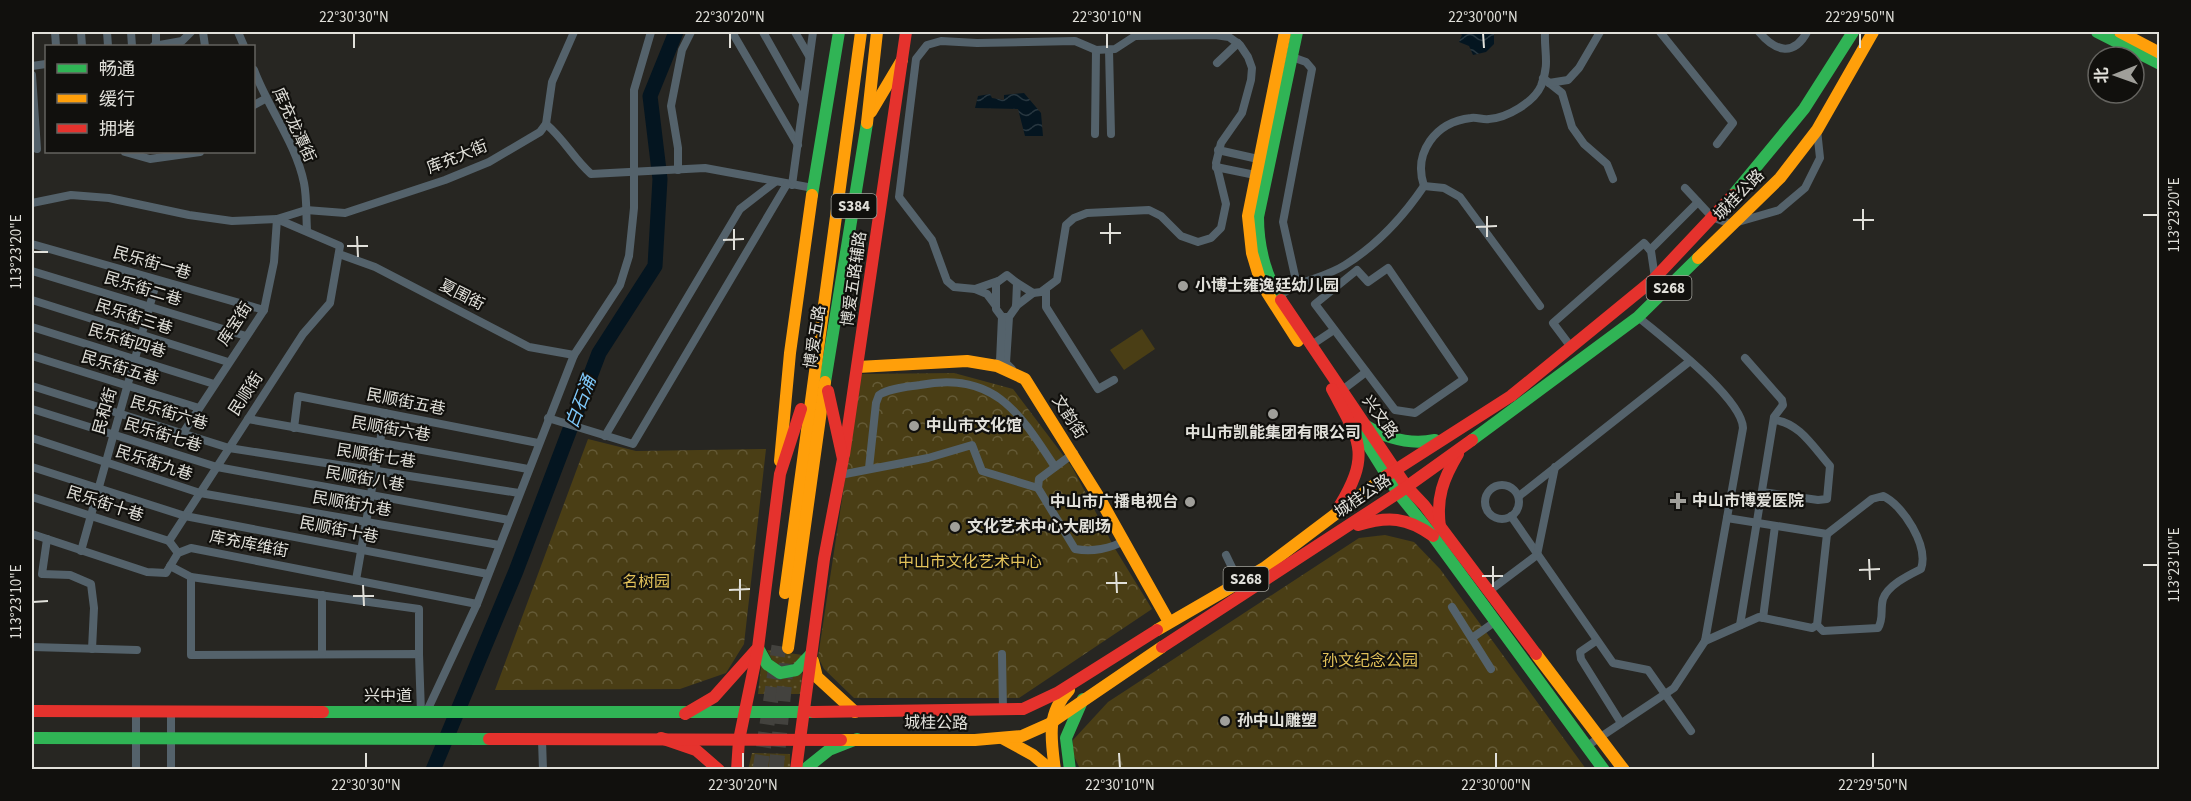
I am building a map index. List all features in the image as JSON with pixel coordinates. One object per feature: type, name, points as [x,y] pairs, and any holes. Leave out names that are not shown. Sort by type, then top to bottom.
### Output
[{"type":"main road","name":"博爱五路","points":[[780,474],[783,413],[813,188],[839,32]]},
{"type":"main road","name":"博爱五路","points":[[861,32],[813,372],[783,647],[868,117],[877,32]]},
{"type":"main road","name":"博爱五路辅路","points":[[796,770],[811,654],[858,367],[906,32]]},
{"type":"main road","name":"兴文路","points":[[1285,32],[1248,216],[1251,260],[1272,303],[1393,472]]},
{"type":"main road","name":"兴文路","points":[[1297,32],[1258,217],[1258,238],[1262,256],[1278,296],[1336,390],[1365,425],[1402,490],[1489,591],[1624,770]]},
{"type":"main road","name":"城桂公路","points":[[745,712],[1023,709],[1085,675],[1168,622],[1264,568],[1393,472],[1511,396],[1655,278],[1744,183],[1804,109],[1853,32]]},
{"type":"main road","name":"城桂公路","points":[[739,740],[1002,738],[1022,736],[1049,724],[1083,699],[1402,490],[1638,317],[1780,178],[1817,130],[1846,83],[1873,32]]},
{"type":"main road","points":[[2097,32],[2160,64]]},
{"type":"main road","points":[[2120,32],[2160,53]]},
{"type":"main road","points":[[868,117],[902,60]]},
{"type":"main road","name":"文韵街","points":[[858,367],[967,361],[993,365],[1014,372],[1025,379],[1074,453],[1125,540],[1168,622]]},
{"type":"main road","points":[[736,770],[739,740],[758,648],[780,474],[813,372]]},
{"type":"main road","points":[[825,380],[843,459]]},
{"type":"main road","points":[[1332,518],[1352,488],[1359,470],[1362,450],[1336,390]]},
{"type":"main road","points":[[1365,425],[1392,440],[1419,444],[1446,438]]},
{"type":"main road","points":[[1340,532],[1378,519],[1400,516],[1436,531],[1439,486],[1464,445]]},
{"type":"main road","name":"兴文路","points":[[1436,531],[1496,621],[1605,770]]},
{"type":"main road","points":[[758,648],[767,664],[780,673],[796,670],[811,654]]},
{"type":"main road","points":[[683,738],[693,727],[685,714],[714,697],[758,648]]},
{"type":"main road","points":[[811,654],[817,677],[855,712]]},
{"type":"main road","points":[[1055,770],[1049,724],[1059,699],[1085,675]]},
{"type":"main road","points":[[1070,770],[1066,738],[1083,699]]},
{"type":"main road","name":"兴中道","points":[[32,711],[685,714],[745,712]]},
{"type":"main road","points":[[32,738],[542,740],[683,738],[739,740]]},
{"type":"main road","points":[[661,738],[696,750],[719,770]]},
{"type":"main road","points":[[1002,738],[1033,755],[1051,770]]},
{"type":"main road","name":"S268","points":[[804,770],[829,750],[857,739]]},
{"type":"street","points":[[182,44],[191,32]]},
{"type":"street","points":[[574,32],[552,82],[546,124],[563,138],[580,164],[591,174],[705,168],[813,188]]},
{"type":"street","points":[[424,713],[477,604],[538,443],[552,419],[574,355],[620,285],[629,256],[634,208],[634,90],[651,32]]},
{"type":"street","points":[[676,171],[678,148],[671,106],[682,50],[691,32]]},
{"type":"street","points":[[732,32],[798,145]]},
{"type":"street","points":[[763,32],[803,103]]},
{"type":"street","points":[[795,32],[810,57]]},
{"type":"street","points":[[552,419],[633,444],[789,184],[798,145],[813,32]]},
{"type":"street","points":[[1424,186],[1419,172],[1422,153],[1431,138],[1448,124],[1471,118],[1490,119],[1508,113],[1527,103],[1541,88],[1546,80],[1548,59],[1545,32]]},
{"type":"street","points":[[1546,80],[1568,80],[1580,68],[1600,32]]},
{"type":"street","points":[[1660,32],[1733,123],[1717,144]]},
{"type":"street","points":[[1759,32],[1771,46],[1781,49],[1795,45],[1807,32]]},
{"type":"street","points":[[993,365],[1000,361],[1005,317],[1033,293],[1046,289],[1057,280],[1066,225],[1074,218],[1087,213],[1149,210],[1161,216],[1181,236],[1198,242],[1211,238],[1221,228],[1226,204],[1216,167],[1218,150],[1242,113],[1252,68],[1248,57],[1238,43],[1229,37],[1215,35],[1135,36],[1110,50],[1096,50],[1075,41],[977,44],[941,41],[927,45],[916,59],[899,197],[932,240],[946,281],[954,286],[975,289],[987,294],[1005,317],[1006,363],[1014,372]]},
{"type":"street","points":[[1217,63],[1238,43]]},
{"type":"street","points":[[1095,134],[1096,50]]},
{"type":"street","points":[[1110,50],[1111,134]]},
{"type":"street","points":[[1292,57],[1306,62],[1312,69],[1283,222],[1297,285]]},
{"type":"street","name":"库充龙潭街","points":[[255,73],[265,99],[282,127],[304,183],[307,230]]},
{"type":"street","points":[[32,75],[34,150]]},
{"type":"street","points":[[1546,80],[1562,93],[1572,127],[1584,144],[1607,164],[1613,179]]},
{"type":"street","points":[[255,104],[265,99]]},
{"type":"street","name":"库充大街","points":[[32,203],[81,196],[127,201],[189,215],[232,221],[277,219],[306,210],[345,213],[445,180],[498,157],[540,132],[546,124]]},
{"type":"street","points":[[1685,188],[1712,217],[1731,224],[1779,210],[1806,189],[1820,158],[1817,130]]},
{"type":"street","points":[[1218,150],[1258,159]]},
{"type":"street","points":[[138,154],[184,153]]},
{"type":"street","points":[[1216,167],[1255,175]]},
{"type":"street","points":[[605,436],[740,209],[776,182]]},
{"type":"street","points":[[1278,296],[1297,285],[1343,266],[1377,241],[1407,211],[1424,186]]},
{"type":"street","points":[[1424,186],[1443,188],[1461,197],[1539,306]]},
{"type":"street","points":[[1650,250],[1698,202]]},
{"type":"street","name":"库充大街","points":[[277,219],[307,230],[339,250]]},
{"type":"street","name":"库宝街","points":[[183,434],[264,310],[274,262],[277,219]]},
{"type":"street","points":[[1571,347],[1553,323],[1644,243],[1650,250],[1655,278]]},
{"type":"street","name":"民乐街一巷","points":[[32,244],[264,310]]},
{"type":"street","name":"夏围街","points":[[339,250],[529,347],[574,355]]},
{"type":"street","name":"民顺街","points":[[169,541],[303,334],[330,303],[339,250]]},
{"type":"street","points":[[1388,268],[1464,379],[1415,414],[1395,410],[1334,330],[1315,304],[1357,270],[1368,282],[1388,268]]},
{"type":"street","name":"民乐街二巷","points":[[32,271],[246,336]]},
{"type":"street","points":[[975,289],[998,281],[1007,275],[1033,293]]},
{"type":"street","name":"民和街","points":[[81,550],[157,280]]},
{"type":"street","points":[[996,306],[998,281]]},
{"type":"street","points":[[1016,307],[1017,283]]},
{"type":"street","points":[[1046,289],[1046,307],[1098,389],[1114,380]]},
{"type":"street","name":"民乐街三巷","points":[[32,300],[228,362]]},
{"type":"street","points":[[1587,746],[1674,688],[1705,641],[1743,428],[1743,418],[1737,408],[1690,361],[1638,317]]},
{"type":"street","name":"民乐街四巷","points":[[32,327],[214,384]]},
{"type":"street","points":[[1310,346],[1334,330]]},
{"type":"street","name":"民乐街五巷","points":[[32,356],[199,408]]},
{"type":"street","points":[[1740,626],[1774,420],[1783,405],[1782,400],[1745,358]]},
{"type":"street","points":[[1519,496],[1690,361]]},
{"type":"street","points":[[1336,390],[1366,372]]},
{"type":"street","points":[[869,468],[876,403],[879,395],[898,389],[951,380],[980,387],[1018,414],[1055,467]]},
{"type":"street","name":"民乐街六巷","points":[[32,386],[229,448]]},
{"type":"street","name":"民顺街五巷","points":[[294,428],[298,396],[538,443]]},
{"type":"street","name":"民乐街七巷","points":[[32,409],[217,467]]},
{"type":"street","points":[[356,580],[385,413]]},
{"type":"street","name":"民顺街六巷","points":[[248,419],[528,469]]},
{"type":"street","points":[[1762,492],[1818,500],[1827,499],[1830,466],[1798,429],[1774,420]]},
{"type":"street","name":"民乐街九巷","points":[[32,438],[200,493]]},
{"type":"street","points":[[840,476],[869,468],[928,458],[972,445],[982,471],[1038,488]]},
{"type":"street","name":"民顺街七巷","points":[[229,448],[519,493]]},
{"type":"street","points":[[1074,453],[1039,479],[1038,488],[1075,549],[1084,551],[1114,547],[1125,540]]},
{"type":"street","name":"民顺街十巷","points":[[32,467],[185,516],[488,573]]},
{"type":"street","name":"民顺街八巷","points":[[217,467],[509,520]]},
{"type":"street","points":[[1489,591],[1537,555],[1556,467]]},
{"type":"street","points":[[1505,484],[1519,496],[1519,507],[1511,516],[1500,519],[1490,514],[1485,504],[1487,494],[1495,486],[1505,484]]},
{"type":"street","name":"民顺街九巷","points":[[200,493],[499,545]]},
{"type":"street","points":[[1882,496],[1893,501],[1922,544],[1925,558],[1921,569],[1895,584],[1884,598],[1878,628],[1823,631],[1817,625],[1827,534],[1872,499],[1882,496]]},
{"type":"street","name":"民乐街十巷","points":[[32,497],[169,541]]},
{"type":"street","points":[[1511,516],[1613,663],[1648,670],[1691,731]]},
{"type":"street","points":[[1727,518],[1827,534]]},
{"type":"street","points":[[1762,618],[1775,526]]},
{"type":"street","points":[[32,534],[147,572],[166,573],[178,553],[169,541]]},
{"type":"street","points":[[47,539],[42,574],[70,575],[91,585],[94,608],[92,649]]},
{"type":"street","name":"库充库维街","points":[[178,553],[191,548],[477,604]]},
{"type":"street","points":[[1226,555],[1239,582]]},
{"type":"street","points":[[170,567],[191,577],[419,609],[419,654],[424,713]]},
{"type":"street","points":[[191,577],[191,655],[419,654]]},
{"type":"street","points":[[322,595],[322,654]]},
{"type":"street","points":[[1452,607],[1491,669]]},
{"type":"street","points":[[1705,641],[1762,618],[1812,628],[1817,625]]},
{"type":"street","points":[[1472,638],[1496,621]]},
{"type":"street","points":[[1596,641],[1580,652],[1581,659],[1621,723]]},
{"type":"street","points":[[32,647],[137,650]]},
{"type":"street","points":[[1002,654],[1003,710]]},
{"type":"street","points":[[136,713],[136,770]]},
{"type":"street","points":[[171,713],[171,770]]},
{"type":"street","points":[[542,740],[543,770]]},
{"type":"green space","points":[[1142,329],[1155,349],[1124,370],[1110,350]]},
{"type":"green space","name":"中山市文化艺术中心","points":[[954,373],[1013,389],[1072,467],[1114,547],[1152,609],[1019,698],[854,698],[824,669],[818,657],[861,374]]},
{"type":"green space","name":"名树园","points":[[588,439],[636,451],[766,449],[744,644],[726,673],[680,689],[495,690]]},
{"type":"green space","name":"孙文纪念公园","points":[[1385,535],[1414,542],[1440,569],[1586,769],[1080,769],[1073,754],[1073,740],[1108,702],[1359,538]]},
{"type":"green space","points":[[767,650],[803,655],[798,663],[775,666]]},
{"type":"green space","points":[[761,666],[802,670],[801,694],[758,694]]},
{"type":"green space","points":[[752,753],[790,754],[790,769],[748,770]]},
{"type":"water","points":[[1458,32],[1494,32],[1494,44],[1486,52],[1473,55],[1469,46],[1459,42],[1462,35]]},
{"type":"water","points":[[1024,93],[1041,113],[1043,136],[1025,136],[1018,109],[975,108],[978,96],[990,94],[992,98],[1004,100],[1004,95]]},
{"type":"waterway","name":"白石涌","points":[[433,770],[516,571],[599,353],[655,266],[660,179],[650,96],[676,32]]},
{"type":"tunnel","points":[[760,770],[779,646]]},
{"type":"tunnel","points":[[776,770],[787,659]]},
{"type":"traffic: fast","points":[[812,195],[839,32]]},
{"type":"traffic: fast","points":[[1281,300],[1275,291],[1264,260],[1259,238],[1258,217],[1297,32]]},
{"type":"traffic: fast","points":[[1733,195],[1804,109],[1853,32]]},
{"type":"traffic: fast","points":[[2097,32],[2160,64]]},
{"type":"traffic: fast","points":[[825,382],[867,123]]},
{"type":"traffic: fast","points":[[1472,440],[1638,317],[1698,258]]},
{"type":"traffic: fast","points":[[1355,424],[1398,493],[1433,536],[1604,770]]},
{"type":"traffic: fast","points":[[1365,425],[1398,440],[1416,442],[1435,440]]},
{"type":"traffic: fast","points":[[758,648],[767,664],[780,673],[796,670],[811,654]]},
{"type":"traffic: fast","points":[[1070,770],[1066,738],[1083,699]]},
{"type":"traffic: fast","points":[[323,712],[813,712]]},
{"type":"traffic: fast","points":[[32,738],[489,739]]},
{"type":"traffic: fast","points":[[804,770],[829,750],[857,739]]},
{"type":"traffic: slow","points":[[785,593],[861,32]]},
{"type":"traffic: slow","points":[[867,123],[877,32]]},
{"type":"traffic: slow","points":[[1285,32],[1248,216],[1252,253],[1261,283],[1298,341]]},
{"type":"traffic: slow","points":[[1698,258],[1780,178],[1817,130],[1873,32]]},
{"type":"traffic: slow","points":[[2120,32],[2160,53]]},
{"type":"traffic: slow","points":[[871,112],[902,60]]},
{"type":"traffic: slow","points":[[780,461],[790,353],[812,195]]},
{"type":"traffic: slow","points":[[858,367],[967,361],[997,366],[1025,379],[1100,499],[1169,622]]},
{"type":"traffic: slow","points":[[788,648],[825,382]]},
{"type":"traffic: slow","points":[[1157,630],[1264,568],[1386,476]]},
{"type":"traffic: slow","points":[[841,740],[975,740],[1022,736],[1049,724],[1162,647]]},
{"type":"traffic: slow","points":[[1536,654],[1624,770]]},
{"type":"traffic: slow","points":[[813,661],[817,677],[855,712]]},
{"type":"traffic: slow","points":[[1055,770],[1053,718],[1069,690]]},
{"type":"traffic: slow","points":[[1002,738],[1033,755],[1051,770]]},
{"type":"traffic: jam","points":[[844,455],[906,32]]},
{"type":"traffic: jam","points":[[1386,476],[1511,396],[1653,280],[1733,195]]},
{"type":"traffic: jam","points":[[1281,300],[1407,487],[1424,505],[1536,654]]},
{"type":"traffic: jam","points":[[1332,389],[1349,421],[1358,447],[1356,473],[1339,507]]},
{"type":"traffic: jam","points":[[796,770],[824,559],[843,459],[828,391]]},
{"type":"traffic: jam","points":[[737,770],[739,740],[758,648],[780,474],[801,409]]},
{"type":"traffic: jam","points":[[1162,647],[1398,493],[1472,440]]},
{"type":"traffic: jam","points":[[1440,527],[1439,507],[1442,489],[1458,454]]},
{"type":"traffic: jam","points":[[1358,525],[1379,520],[1397,520],[1415,525],[1433,536]]},
{"type":"traffic: jam","points":[[813,712],[1023,709],[1057,693],[1157,630]]},
{"type":"traffic: jam","points":[[685,714],[714,697],[756,650]]},
{"type":"traffic: jam","points":[[32,711],[323,712]]},
{"type":"traffic: jam","points":[[661,738],[696,750],[719,770]]},
{"type":"traffic: jam","points":[[489,739],[841,740]]},
{"type":"place","name":"小博士雍逸廷幼儿园","points":[[1183,286]]},
{"type":"place","name":"中山市凯能集团有限公司","points":[[1273,414]]},
{"type":"place","name":"中山市文化馆","points":[[914,426]]},
{"type":"place","name":"中山市博爱医院","points":[[1678,501]]},
{"type":"place","name":"中山市广播电视台","points":[[1190,502]]},
{"type":"place","name":"文化艺术中心大剧场","points":[[955,527]]},
{"type":"place","name":"孙中山雕塑","points":[[1225,721]]}]
